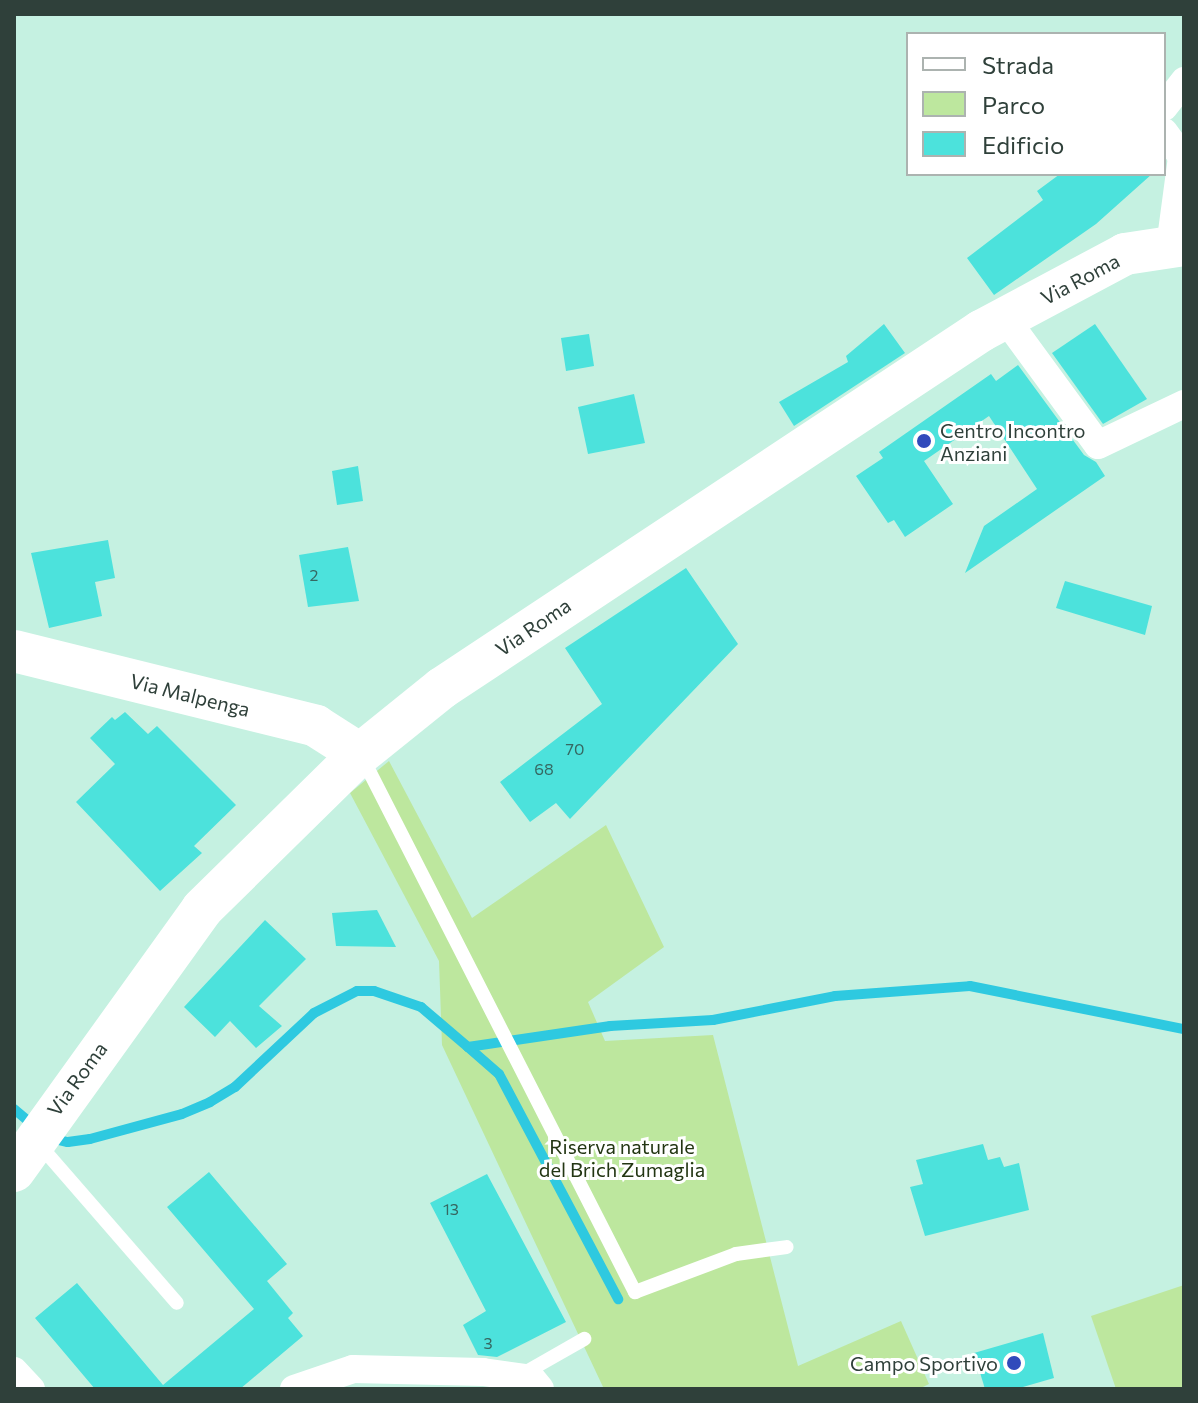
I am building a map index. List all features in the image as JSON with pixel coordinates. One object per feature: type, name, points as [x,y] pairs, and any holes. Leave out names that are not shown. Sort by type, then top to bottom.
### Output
[{"type":"street","points":[[1166,104],[1184,81]]},
{"type":"street","points":[[1166,135],[1182,157],[1177,246]]},
{"type":"street","name":"Via Roma","points":[[33,1142],[202,909],[360,754],[442,688],[1005,318],[1125,254],[1177,246]]},
{"type":"street","points":[[1005,318],[1098,445],[1184,404]]},
{"type":"street","name":"Via Malpenga","points":[[14,651],[316,726],[360,754]]},
{"type":"street","points":[[294,1389],[353,1369],[483,1372],[528,1383]]},
{"type":"street","points":[[14,1371],[31,1389]]},
{"type":"lane","points":[[360,754],[635,1292],[736,1254],[787,1247]]},
{"type":"lane","points":[[33,1142],[177,1303]]},
{"type":"lane","points":[[528,1383],[584,1339]]},
{"type":"green space","name":"Riserva naturale del Brich Zumaglia","points":[[389,761],[472,918],[606,825],[664,947],[588,1002],[605,1041],[713,1035],[798,1366],[901,1321],[929,1384],[919,1389],[604,1389],[442,1045],[439,961],[350,793]]},
{"type":"green space","points":[[1184,1285],[1184,1389],[1116,1389],[1091,1316]]},
{"type":"building","points":[[1057,176],[1150,176],[1096,224],[994,295],[967,258],[1043,200],[1037,191]]},
{"type":"building","points":[[884,324],[905,353],[794,426],[779,402],[848,362],[846,356]]},
{"type":"building","points":[[1095,324],[1147,399],[1103,424],[1052,353]]},
{"type":"building","points":[[589,334],[594,366],[566,371],[561,338]]},
{"type":"building","name":"Centro Incontro Anziani","points":[[1018,365],[1084,455],[1096,462],[1105,476],[965,573],[984,526],[1037,489],[989,416],[924,461],[953,504],[905,537],[894,520],[888,523],[856,476],[883,458],[879,452],[991,374],[996,381]]},
{"type":"building","points":[[634,394],[645,443],[588,454],[578,407]]},
{"type":"building","points":[[358,466],[363,501],[337,505],[332,471]]},
{"type":"building","points":[[108,540],[115,578],[95,582],[102,616],[49,628],[31,553]]},
{"type":"building","points":[[348,547],[359,601],[308,607],[299,555]]},
{"type":"building","points":[[686,568],[738,644],[570,819],[556,803],[530,822],[500,782],[602,704],[565,648]]},
{"type":"building","points":[[1065,581],[1152,606],[1145,635],[1056,608]]},
{"type":"building","points":[[125,712],[148,734],[157,726],[236,805],[194,846],[202,853],[160,891],[76,802],[115,764],[90,738],[112,717],[115,720]]},
{"type":"building","points":[[377,910],[396,947],[336,946],[332,913]]},
{"type":"building","points":[[265,920],[306,959],[259,1006],[282,1026],[256,1048],[230,1021],[215,1037],[184,1007]]},
{"type":"building","points":[[983,1144],[988,1160],[1000,1157],[1004,1167],[1019,1163],[1029,1210],[925,1236],[910,1187],[923,1184],[916,1160]]},
{"type":"building","points":[[209,1172],[287,1264],[267,1281],[293,1313],[288,1318],[303,1336],[240,1389],[95,1389],[35,1318],[77,1283],[163,1385],[254,1309],[167,1207]]},
{"type":"building","points":[[487,1174],[566,1322],[497,1357],[478,1355],[463,1325],[486,1311],[430,1203]]},
{"type":"building","name":"Campo Sportivo","points":[[1043,1333],[1054,1378],[1016,1389],[985,1389],[974,1353]]},
{"type":"waterway","points":[[50,1138],[68,1142],[90,1139],[182,1114],[210,1102],[235,1087],[314,1013],[357,991],[374,991],[421,1007],[468,1047],[610,1026],[713,1020],[835,996],[970,986],[1184,1029]]},
{"type":"waterway","points":[[468,1047],[499,1074],[618,1299]]},
{"type":"waterway","points":[[14,1109],[34,1126]]},
{"type":"place","name":"Centro Incontro Anziani","points":[[924,441]]},
{"type":"place","name":"Campo Sportivo","points":[[1014,1363]]}]
